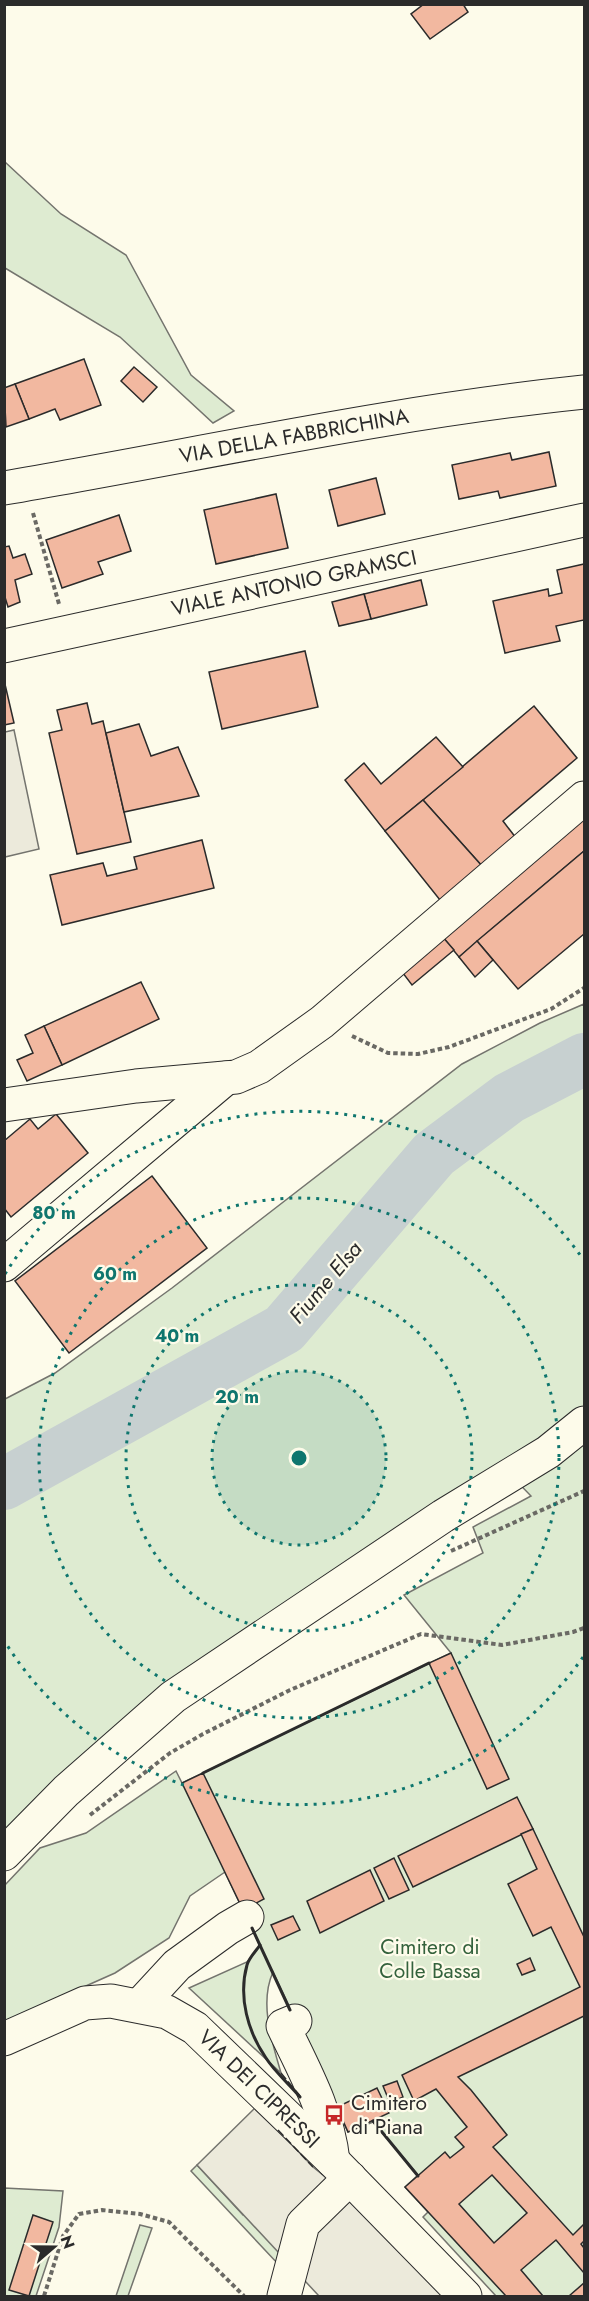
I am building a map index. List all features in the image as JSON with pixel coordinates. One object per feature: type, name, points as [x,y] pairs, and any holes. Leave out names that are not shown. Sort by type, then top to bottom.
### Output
[{"type":"street","name":"VIA DELLA FABBRICHINA","points":[[16,486],[254,442],[497,402],[585,392]]},
{"type":"street","name":"VIALE ANTONIO GRAMSCI","points":[[4,646],[585,520]]},
{"type":"street","points":[[4,1105],[124,1088],[226,1078],[260,1067],[321,1022],[585,798]]},
{"type":"street","points":[[4,1265],[226,1078]]},
{"type":"street","points":[[4,1854],[66,1791],[173,1697],[443,1516],[548,1452],[585,1423]]},
{"type":"street","points":[[140,2005],[177,1965],[247,1917]]},
{"type":"street","name":"VIA DEI CIPRESSI","points":[[4,2039],[85,2003],[111,2001],[166,2012],[195,2028],[342,2169],[465,2296]]},
{"type":"street","points":[[284,2296],[303,2224],[342,2169],[319,2102],[284,2026],[295,2020]]},
{"type":"path","points":[[16,486],[36,523],[60,608]]},
{"type":"path","points":[[321,1022],[388,1053],[418,1054],[449,1047],[551,1009],[585,988]]},
{"type":"path","points":[[86,1818],[170,1753],[203,1734],[290,1690],[421,1634],[502,1645],[585,1628]]},
{"type":"path","points":[[44,2296],[63,2236],[79,2214],[102,2210],[140,2214],[169,2222],[244,2296]]},
{"type":"green space","points":[[5,162],[61,214],[126,255],[191,375],[234,411],[213,423],[120,337],[5,268]]},
{"type":"green space","name":"Cimitero di Colle Bassa","points":[[584,1004],[584,2296],[496,2296],[423,2217],[428,2212],[405,2187],[418,2175],[373,2122],[348,2132],[273,1972],[267,1996],[268,2023],[281,2073],[189,1988],[247,1962],[260,1946],[225,1872],[190,1896],[169,1938],[115,1973],[5,2022],[4,1886],[40,1848],[86,1833],[176,1771],[182,1783],[451,1653],[404,1595],[483,1553],[473,1527],[531,1496],[500,1464],[5,1834],[5,1399],[55,1373],[172,1288],[462,1064],[540,1023]]},
{"type":"green space","points":[[197,2165],[243,2215],[288,2172],[282,2258],[279,2265],[191,2171]]},
{"type":"green space","points":[[4,2188],[63,2191],[59,2227],[36,2296],[5,2296]]},
{"type":"green space","points":[[140,2225],[152,2228],[128,2296],[116,2296]]},
{"type":"shaded area","points":[[14,730],[39,849],[5,857],[5,732]]},
{"type":"shaded area","points":[[256,2107],[313,2167],[365,2209],[447,2296],[319,2296],[197,2165]]},
{"type":"building","points":[[424,4],[463,4],[468,12],[430,39],[411,14]]},
{"type":"building","points":[[84,359],[101,405],[60,420],[55,409],[29,419],[15,384]]},
{"type":"building","points":[[134,367],[157,387],[143,402],[121,381]]},
{"type":"building","points":[[15,384],[29,419],[6,427],[4,388]]},
{"type":"building","points":[[549,452],[556,486],[500,498],[498,491],[459,499],[452,465],[510,453],[512,460]]},
{"type":"building","points":[[376,478],[385,514],[338,526],[329,490]]},
{"type":"building","points":[[276,494],[288,548],[216,564],[204,510]]},
{"type":"building","points":[[119,515],[131,551],[98,562],[103,574],[62,588],[46,540]]},
{"type":"building","points":[[9,546],[13,558],[25,554],[32,574],[15,580],[20,602],[8,607],[4,594],[4,547]]},
{"type":"building","points":[[584,564],[584,620],[556,626],[560,641],[505,653],[493,601],[548,589],[549,596],[562,593],[557,570]]},
{"type":"building","points":[[421,580],[427,605],[371,619],[364,594]]},
{"type":"building","points":[[364,594],[371,619],[339,626],[332,602]]},
{"type":"building","points":[[305,651],[318,707],[222,729],[209,672]]},
{"type":"building","points":[[4,680],[14,723],[4,725]]},
{"type":"building","points":[[87,703],[92,724],[103,721],[131,842],[77,854],[49,733],[62,730],[57,710]]},
{"type":"building","points":[[534,706],[577,758],[503,821],[516,838],[482,866],[423,800]]},
{"type":"building","points":[[139,724],[151,756],[178,747],[199,796],[124,812],[106,733]]},
{"type":"building","points":[[436,737],[463,767],[385,831],[345,780],[364,763],[381,784]]},
{"type":"building","points":[[423,800],[482,866],[440,900],[385,831]]},
{"type":"building","points":[[584,812],[584,851],[459,957],[441,935]]},
{"type":"building","points":[[202,840],[214,888],[62,925],[50,875],[103,863],[107,876],[137,869],[134,857]]},
{"type":"building","points":[[584,851],[584,934],[518,989],[477,941]]},
{"type":"building","points":[[441,935],[454,950],[412,985],[399,968]]},
{"type":"building","points":[[477,941],[493,960],[475,977],[459,957]]},
{"type":"building","points":[[141,982],[159,1019],[62,1065],[44,1026]]},
{"type":"building","points":[[44,1026],[62,1065],[27,1081],[17,1060],[33,1053],[25,1035]]},
{"type":"building","points":[[56,1114],[88,1153],[11,1217],[4,1208],[4,1141],[30,1119],[38,1129]]},
{"type":"building","points":[[152,1176],[207,1248],[69,1353],[15,1281]]},
{"type":"building","points":[[451,1653],[509,1779],[487,1789],[429,1663]]},
{"type":"building","points":[[203,1773],[264,1899],[243,1910],[182,1783]]},
{"type":"building","points":[[517,1797],[533,1829],[413,1887],[398,1856]]},
{"type":"building","points":[[533,1829],[584,1937],[584,2016],[458,2077],[507,2135],[493,2147],[573,2235],[584,2224],[584,2241],[581,2244],[584,2248],[584,2273],[556,2240],[521,2270],[543,2296],[506,2296],[405,2187],[445,2152],[450,2158],[464,2147],[455,2137],[467,2127],[436,2089],[414,2101],[402,2075],[580,1987],[551,1927],[533,1936],[508,1884],[537,1869],[521,1834]],"holes":[[[492,2175],[527,2213],[494,2243],[459,2204]]]},
{"type":"building","points":[[394,1858],[409,1890],[389,1899],[374,1868]]},
{"type":"building","points":[[370,1870],[384,1901],[320,1933],[307,1901]]},
{"type":"building","points":[[293,1916],[300,1930],[278,1940],[271,1925]]},
{"type":"building","points":[[530,1958],[535,1970],[522,1975],[517,1964]]},
{"type":"building","points":[[397,2081],[403,2097],[390,2103],[383,2086]]},
{"type":"building","points":[[377,2088],[389,2113],[348,2132],[337,2107]]},
{"type":"building","points":[[33,2215],[53,2222],[29,2296],[9,2290]]},
{"type":"building","points":[[584,2283],[584,2296],[569,2296]]},
{"type":"waterway","name":"Fiume Elsa","points":[[4,1484],[284,1329],[434,1154],[509,1098],[584,1059]]},
{"type":"fence","points":[[281,2073],[300,2096]]},
{"type":"fence","points":[[278,2130],[313,2167]]},
{"type":"wall","points":[[203,1773],[429,1663]]},
{"type":"wall","points":[[252,1928],[290,2010]]},
{"type":"wall","points":[[260,1945],[248,1962],[244,1977],[246,2014],[254,2037],[266,2058],[300,2097]]},
{"type":"wall","points":[[373,2121],[418,2176]]},
{"type":"place","name":"Cimitero di Piana","points":[[334,2115]]}]
